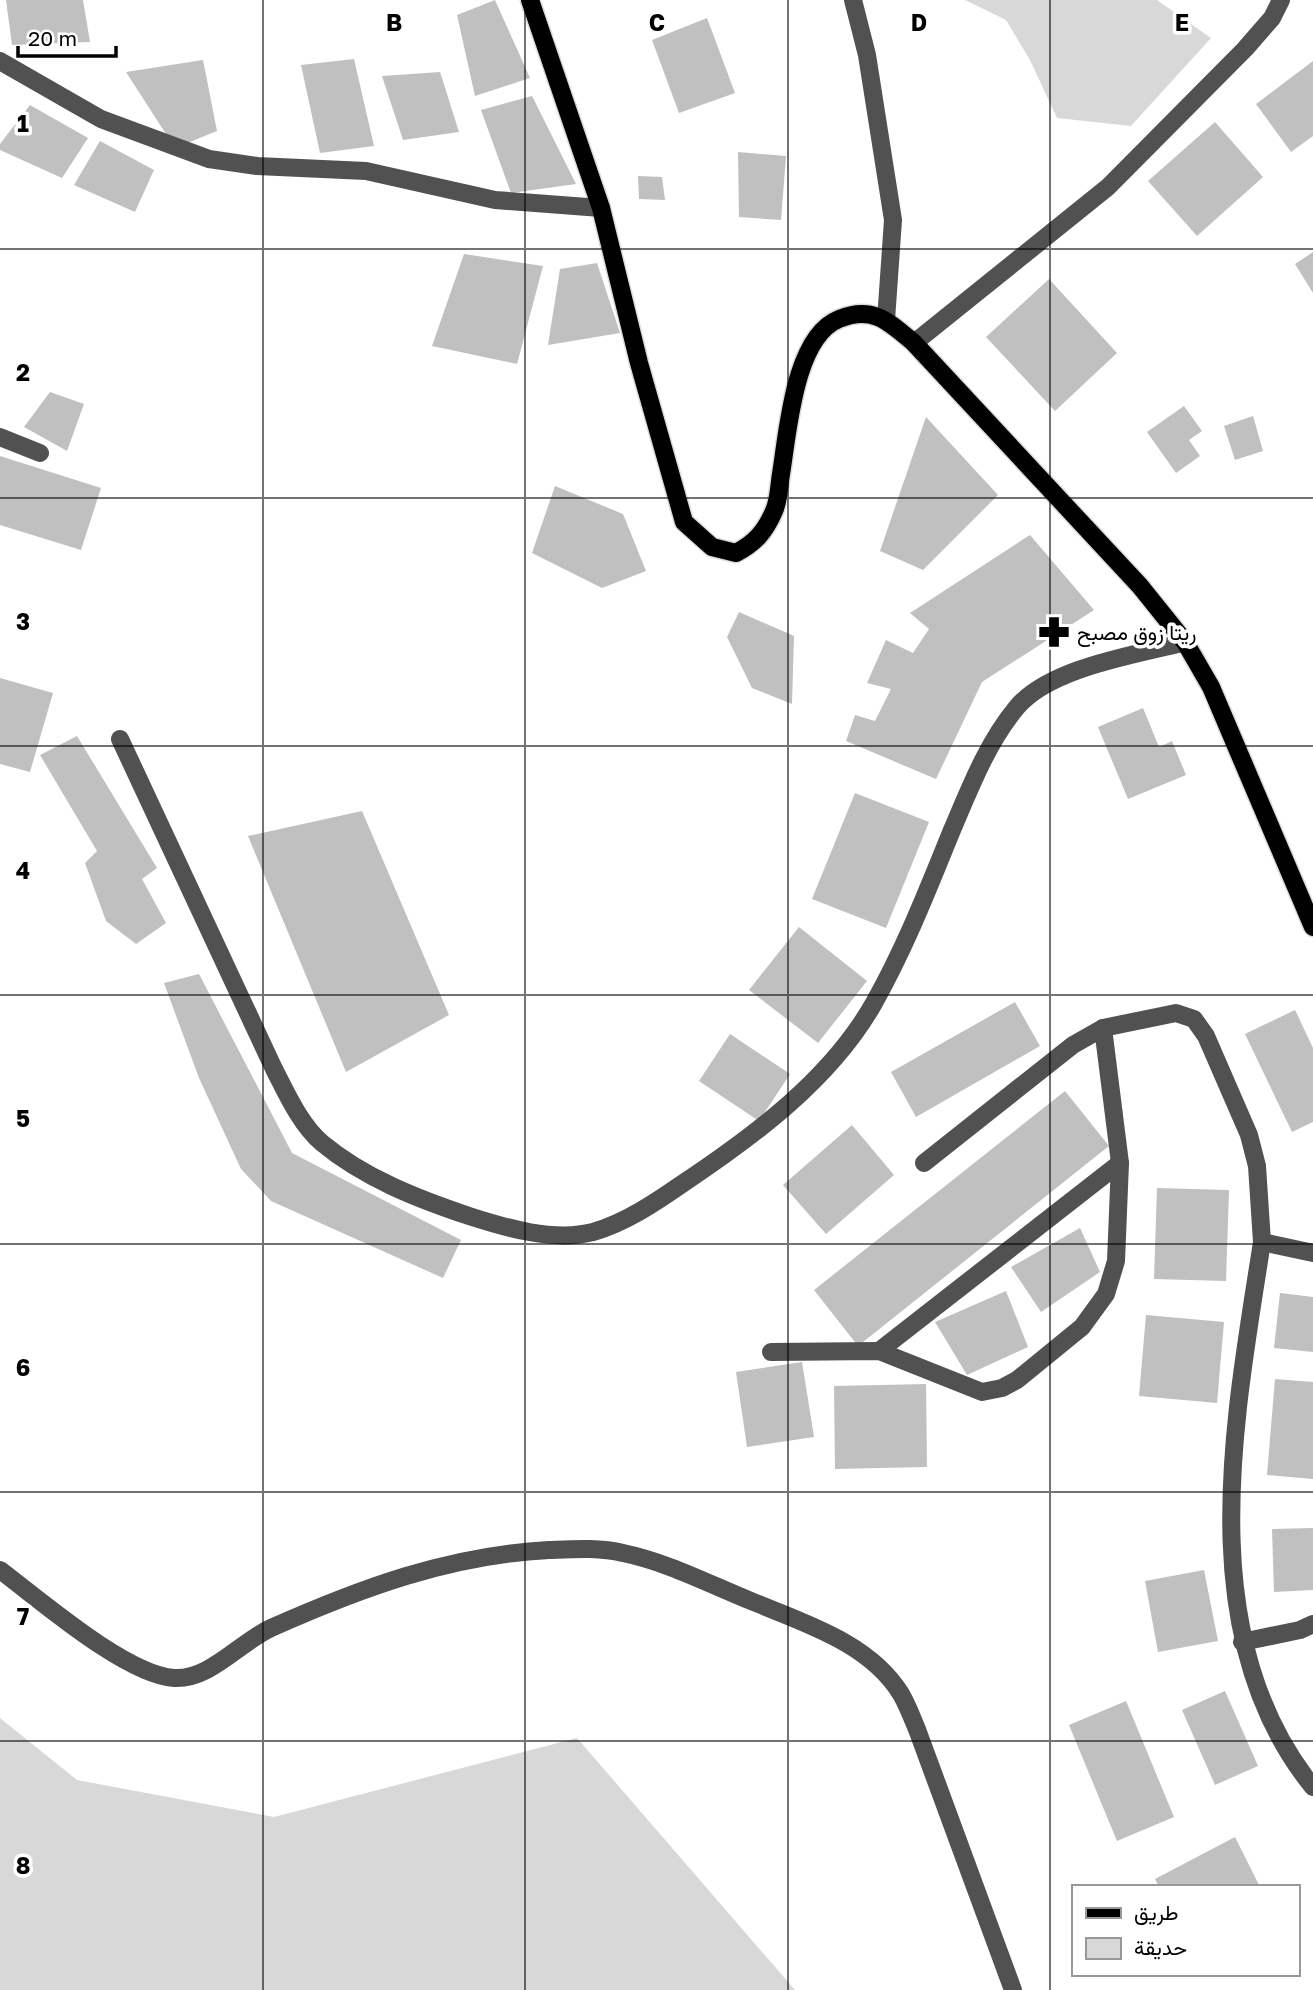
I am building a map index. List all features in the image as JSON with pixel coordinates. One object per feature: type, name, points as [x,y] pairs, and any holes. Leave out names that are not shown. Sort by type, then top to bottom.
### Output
[{"type":"main road","points":[[530,0],[601,208],[671,484],[684,522],[712,547],[736,553],[757,542],[775,509],[790,420],[808,349],[832,321],[858,311],[886,320],[914,343],[1140,586],[1185,642],[1211,687],[1313,927]]},
{"type":"street","points":[[853,0],[867,55],[893,220],[886,320]]},
{"type":"street","points":[[914,343],[1108,187],[1245,49],[1272,18],[1281,0]]},
{"type":"street","points":[[0,62],[101,119],[209,159],[257,166],[366,171],[495,200],[601,208]]},
{"type":"street","points":[[0,437],[40,453]]},
{"type":"street","points":[[120,739],[274,1069],[297,1112],[321,1142],[362,1170],[416,1198],[499,1226],[547,1233],[593,1232],[649,1206],[712,1163],[801,1093],[842,1050],[873,1005],[908,938],[995,737],[1019,704],[1048,683],[1088,667],[1185,642]]},
{"type":"street","points":[[924,1163],[1073,1045],[1103,1028],[1176,1013],[1194,1019],[1206,1036],[1249,1135],[1257,1166],[1262,1242],[1234,1424],[1231,1512],[1242,1642],[1270,1716],[1300,1771],[1313,1787]]},
{"type":"street","points":[[771,1352],[879,1352],[982,1392],[1002,1388],[1017,1380],[1082,1327],[1106,1294],[1116,1261],[1119,1163],[1103,1028]]},
{"type":"street","points":[[879,1352],[1119,1163]]},
{"type":"street","points":[[1262,1242],[1313,1253]]},
{"type":"street","points":[[0,1570],[91,1638],[157,1675],[175,1678],[196,1675],[261,1633],[337,1598],[438,1565],[499,1553],[580,1549],[622,1552],[756,1603],[858,1649],[880,1667],[901,1694],[919,1732],[1013,1990]]},
{"type":"street","points":[[1242,1642],[1300,1630],[1313,1624]]},
{"type":"green space","points":[[965,0],[1157,0],[1211,38],[1131,126],[1057,118],[1030,60],[1006,20]]},
{"type":"green space","points":[[0,1718],[77,1780],[274,1817],[577,1738],[795,1990],[0,1990]]},
{"type":"building","points":[[6,0],[83,0],[90,42],[12,45]]},
{"type":"building","points":[[495,0],[530,78],[475,96],[457,15]]},
{"type":"building","points":[[707,18],[735,93],[679,113],[652,40]]},
{"type":"building","points":[[354,59],[374,146],[320,153],[301,65]]},
{"type":"building","points":[[203,60],[217,131],[175,148],[126,72]]},
{"type":"building","points":[[1313,61],[1313,136],[1291,152],[1256,104]]},
{"type":"building","points":[[440,72],[459,132],[403,140],[382,76]]},
{"type":"building","points":[[532,96],[576,184],[511,193],[481,110]]},
{"type":"building","points":[[30,105],[88,138],[62,178],[0,150],[0,144]]},
{"type":"building","points":[[1215,122],[1263,177],[1197,236],[1148,181]]},
{"type":"building","points":[[100,141],[154,170],[135,212],[74,185]]},
{"type":"building","points":[[738,152],[786,156],[781,220],[739,217]]},
{"type":"building","points":[[638,176],[662,177],[665,200],[639,199]]},
{"type":"building","points":[[1313,252],[1313,293],[1295,264]]},
{"type":"building","points":[[464,254],[543,266],[517,364],[432,346]]},
{"type":"building","points":[[597,263],[620,333],[548,345],[560,269]]},
{"type":"building","points":[[1049,279],[1117,353],[1055,411],[986,337]]},
{"type":"building","points":[[50,392],[84,404],[67,451],[24,427]]},
{"type":"building","points":[[1184,406],[1202,431],[1189,440],[1200,456],[1176,473],[1147,432]]},
{"type":"building","points":[[1253,416],[1263,451],[1235,460],[1224,426]]},
{"type":"building","points":[[926,417],[998,495],[923,570],[880,551]]},
{"type":"building","points":[[0,456],[101,488],[81,550],[0,525]]},
{"type":"building","points":[[555,486],[623,514],[646,571],[602,588],[532,553]]},
{"type":"building","points":[[1030,535],[1094,610],[982,682],[936,779],[846,741],[855,715],[875,721],[891,689],[867,683],[886,640],[913,653],[929,629],[910,613]]},
{"type":"building","points":[[739,612],[794,636],[792,704],[752,688],[727,637]]},
{"type":"building","points":[[0,678],[53,693],[30,772],[0,764]]},
{"type":"building","points":[[1143,708],[1159,747],[1172,741],[1186,775],[1128,799],[1098,727]]},
{"type":"building","points":[[77,736],[157,868],[142,879],[166,923],[136,944],[106,921],[85,863],[97,851],[40,755]]},
{"type":"building","points":[[855,793],[929,822],[886,928],[812,899]]},
{"type":"building","points":[[362,811],[449,1015],[346,1072],[248,836]]},
{"type":"building","points":[[799,927],[867,981],[818,1043],[749,990]]},
{"type":"building","points":[[199,974],[292,1153],[461,1240],[443,1278],[271,1201],[241,1169],[199,1078],[164,983]]},
{"type":"building","points":[[1015,1002],[1040,1046],[916,1117],[891,1072]]},
{"type":"building","points":[[1295,1010],[1313,1048],[1313,1122],[1292,1132],[1245,1034]]},
{"type":"building","points":[[730,1034],[790,1074],[759,1121],[699,1081]]},
{"type":"building","points":[[1065,1091],[1109,1146],[858,1346],[814,1290]]},
{"type":"building","points":[[852,1125],[894,1175],[826,1234],[783,1185]]},
{"type":"building","points":[[1157,1188],[1229,1190],[1226,1281],[1154,1279]]},
{"type":"building","points":[[1080,1228],[1100,1272],[1041,1312],[1011,1267]]},
{"type":"building","points":[[1006,1291],[1028,1347],[967,1375],[935,1322]]},
{"type":"building","points":[[1280,1293],[1313,1297],[1313,1352],[1274,1348]]},
{"type":"building","points":[[1146,1315],[1224,1322],[1217,1403],[1139,1396]]},
{"type":"building","points":[[802,1362],[814,1437],[747,1447],[736,1372]]},
{"type":"building","points":[[1275,1379],[1313,1382],[1313,1479],[1267,1475]]},
{"type":"building","points":[[926,1384],[927,1467],[835,1469],[834,1386]]},
{"type":"building","points":[[1313,1528],[1313,1590],[1274,1592],[1272,1529]]},
{"type":"building","points":[[1204,1570],[1218,1641],[1158,1652],[1145,1581]]},
{"type":"building","points":[[1225,1691],[1258,1766],[1215,1785],[1182,1710]]},
{"type":"building","points":[[1126,1701],[1174,1817],[1117,1841],[1069,1725]]},
{"type":"building","points":[[1235,1837],[1259,1885],[1158,1885],[1155,1879]]},
{"type":"place","name":"ريتا زوق مصبح","points":[[1054,632]]}]
